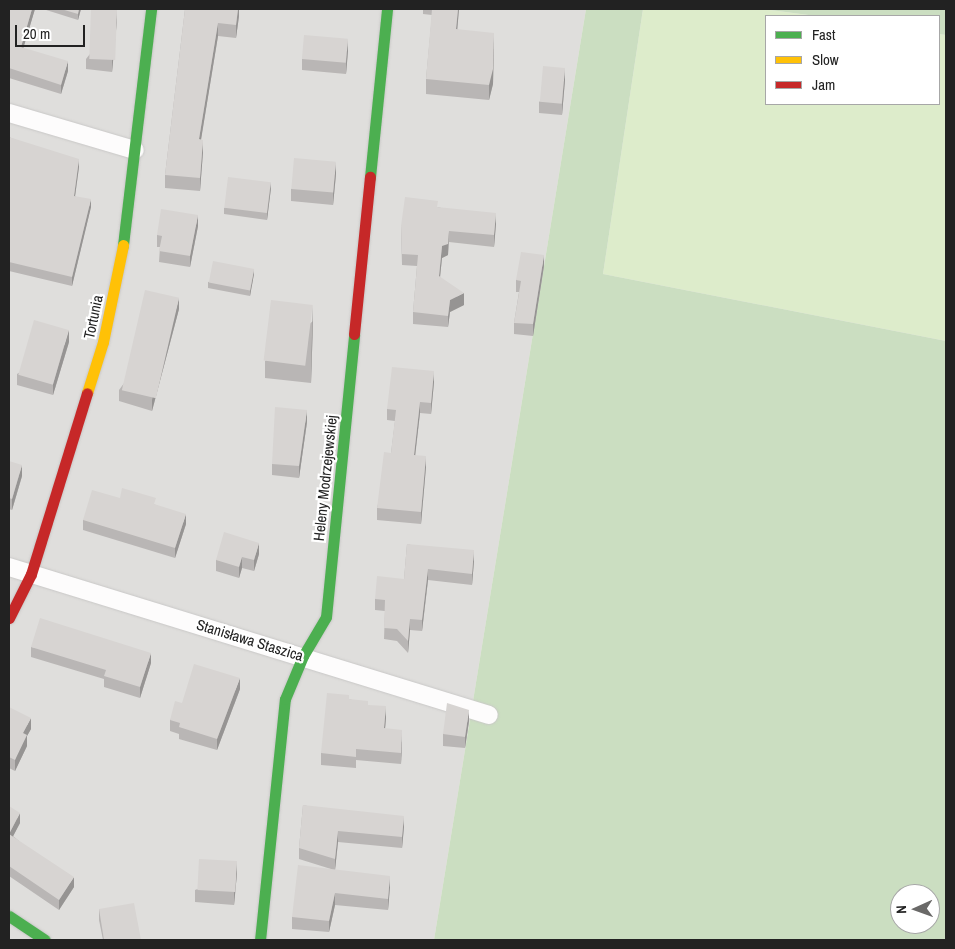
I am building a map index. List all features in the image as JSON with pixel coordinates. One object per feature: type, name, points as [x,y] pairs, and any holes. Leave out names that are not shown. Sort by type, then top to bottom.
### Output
[{"type":"street","name":"Tortunia","points":[[9,618],[31,574],[103,342],[124,239],[151,9]]},
{"type":"street","name":"Heleny Modrzejewskiej","points":[[260,940],[285,699],[303,656],[326,617],[387,9]]},
{"type":"street","points":[[9,113],[135,150]]},
{"type":"street","name":"Stanisława Staszica","points":[[9,568],[303,656],[490,715]]},
{"type":"street","points":[[9,916],[45,940]]},
{"type":"shaded area","points":[[9,9],[586,9],[434,940],[9,940]]},
{"type":"green space","points":[[586,9],[643,9],[603,274],[946,341],[946,940],[434,940]]},
{"type":"green space","points":[[643,9],[763,9],[808,15],[765,15],[765,105],[940,105],[940,34],[946,35],[946,341],[603,274]]},
{"type":"green space","points":[[763,9],[946,9],[946,35],[940,34],[940,15],[808,15]]},
{"type":"building","points":[[9,9],[32,9],[21,47],[68,61],[61,85],[9,68]]},
{"type":"building","points":[[61,9],[79,9],[78,14]]},
{"type":"building","points":[[91,9],[117,10],[115,60],[89,59]]},
{"type":"building","points":[[185,9],[238,9],[236,25],[218,23],[199,139],[203,140],[200,178],[165,175]]},
{"type":"building","points":[[432,9],[458,9],[456,29],[494,33],[493,69],[489,85],[426,79]]},
{"type":"building","points":[[304,35],[348,39],[346,63],[302,59]]},
{"type":"building","points":[[543,66],[565,68],[562,104],[540,102]]},
{"type":"building","points":[[9,137],[79,159],[74,196],[91,199],[72,277],[9,262]]},
{"type":"building","points":[[294,158],[336,162],[333,193],[291,189]]},
{"type":"building","points":[[228,177],[271,182],[267,213],[224,208]]},
{"type":"building","points":[[405,197],[438,201],[437,207],[496,213],[494,235],[449,231],[448,244],[442,246],[439,276],[464,293],[450,300],[448,316],[413,312],[418,255],[402,254],[401,226]]},
{"type":"building","points":[[161,209],[198,215],[190,256],[159,251],[162,236],[157,235]]},
{"type":"building","points":[[521,252],[544,255],[533,324],[514,323],[521,281],[516,280]]},
{"type":"building","points":[[213,261],[254,269],[250,291],[209,283]]},
{"type":"building","points":[[145,290],[179,298],[156,398],[122,390]]},
{"type":"building","points":[[271,300],[313,305],[305,366],[264,361]]},
{"type":"building","points":[[34,320],[69,330],[53,385],[18,375]]},
{"type":"building","points":[[392,367],[434,371],[431,403],[420,402],[414,455],[426,456],[421,512],[377,508],[384,452],[391,453],[396,410],[387,409]]},
{"type":"building","points":[[275,407],[307,410],[299,466],[272,464]]},
{"type":"building","points":[[9,461],[22,465],[12,499],[9,498]]},
{"type":"building","points":[[122,488],[156,498],[154,504],[186,514],[175,548],[83,520],[92,490],[120,498]]},
{"type":"building","points":[[224,532],[259,543],[254,560],[242,557],[239,567],[216,560]]},
{"type":"building","points":[[407,544],[474,550],[472,574],[428,569],[422,620],[410,619],[408,641],[397,629],[384,628],[385,600],[375,599],[377,576],[404,579]]},
{"type":"building","points":[[40,618],[151,653],[140,687],[104,676],[106,670],[31,647]]},
{"type":"building","points":[[194,664],[240,678],[217,739],[179,727],[180,723],[170,720],[175,701],[182,703]]},
{"type":"building","points":[[327,693],[349,695],[349,699],[368,701],[368,705],[386,706],[384,728],[402,730],[401,753],[356,749],[356,757],[321,753]]},
{"type":"building","points":[[447,703],[469,710],[465,737],[443,734]]},
{"type":"building","points":[[9,707],[31,718],[23,733],[27,735],[15,760],[9,757]]},
{"type":"building","points":[[303,805],[404,816],[402,837],[338,831],[335,859],[299,848]]},
{"type":"building","points":[[9,806],[20,813],[9,834]]},
{"type":"building","points":[[9,834],[74,877],[59,900],[9,866]]},
{"type":"building","points":[[199,859],[237,861],[235,892],[197,890]]},
{"type":"building","points":[[298,865],[390,876],[388,899],[335,893],[329,921],[292,917]]},
{"type":"building","points":[[134,903],[141,940],[104,940],[99,909]]},
{"type":"traffic: fast","points":[[123,245],[151,9]]},
{"type":"traffic: fast","points":[[370,177],[387,9]]},
{"type":"traffic: fast","points":[[260,940],[285,699],[303,656],[326,617],[354,334]]},
{"type":"traffic: fast","points":[[9,916],[45,940]]},
{"type":"traffic: slow","points":[[87,393],[103,342],[123,245]]},
{"type":"traffic: jam","points":[[354,334],[370,177]]},
{"type":"traffic: jam","points":[[9,618],[31,574],[87,393]]}]
